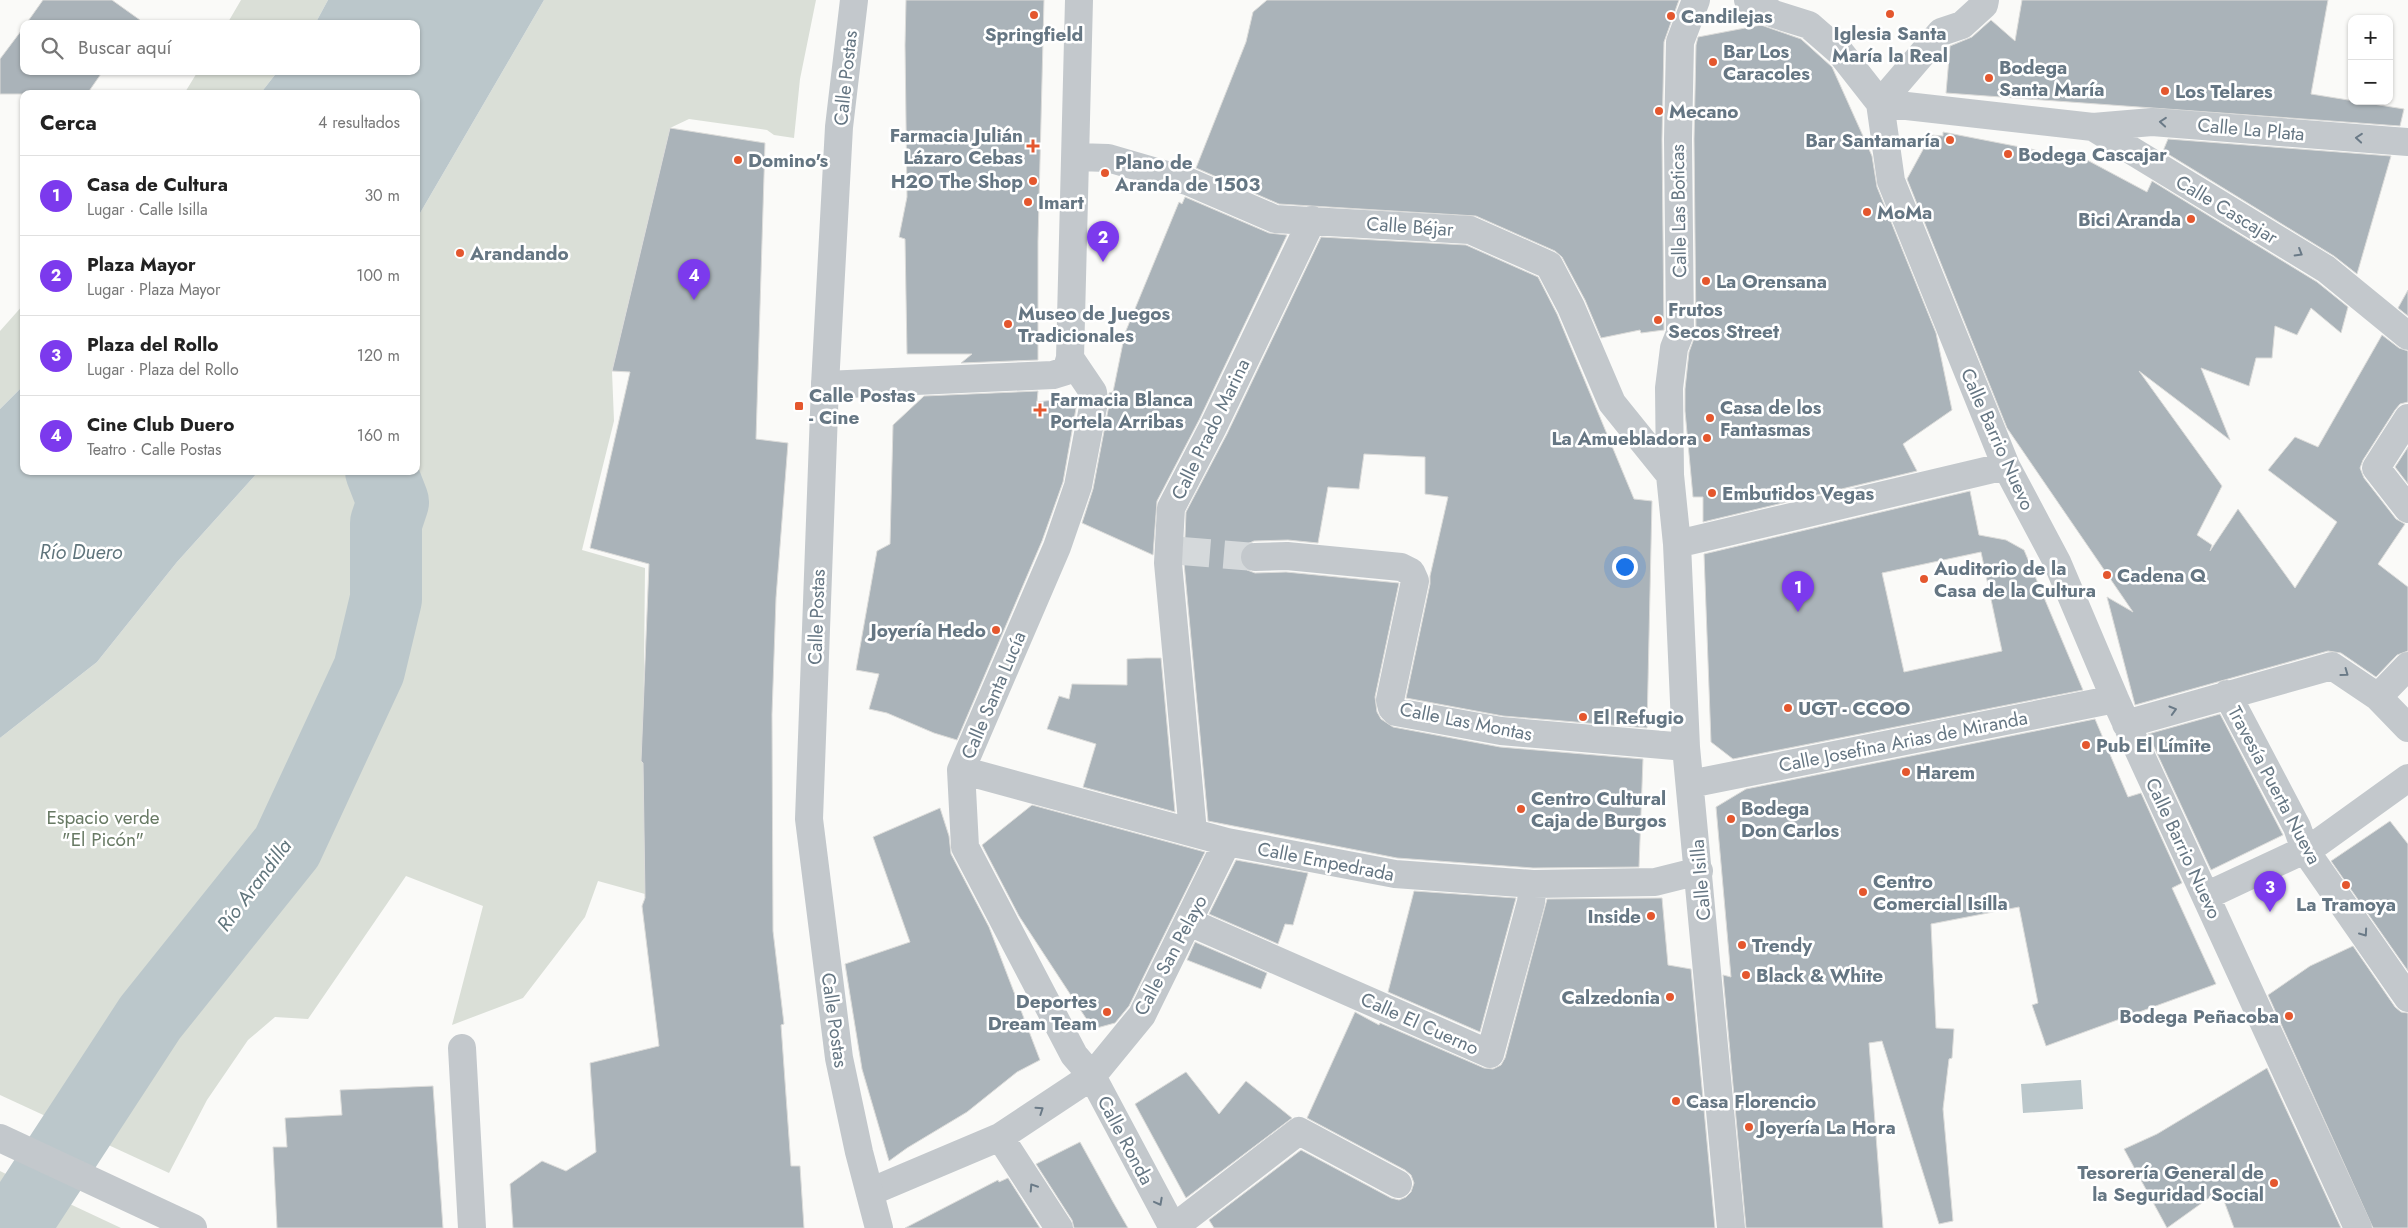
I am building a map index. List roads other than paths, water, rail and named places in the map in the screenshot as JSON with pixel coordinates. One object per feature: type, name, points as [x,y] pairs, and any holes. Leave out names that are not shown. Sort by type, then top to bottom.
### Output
[{"type":"street","name":"Calle Postas","points":[[854,0],[839,126],[825,385],[809,819],[839,1058],[859,1152],[879,1228]]},
{"type":"street","points":[[825,385],[1053,375],[1066,371],[1070,358],[1079,0]]},
{"type":"street","name":"Calle Las Boticas","points":[[1670,474],[1669,388],[1674,348],[1680,333],[1678,139],[1680,42],[1696,0]]},
{"type":"street","points":[[1748,0],[1774,14],[1809,25],[1840,52],[1880,103],[1941,32],[1962,25],[1984,5],[1985,0]]},
{"type":"street","name":"Calle Cascajar","points":[[1880,103],[2093,127],[2326,269],[2408,336]]},
{"type":"street","name":"Calle Barrio Nuevo","points":[[1880,103],[1891,180],[2006,466],[2057,562],[2126,724],[2358,1228]]},
{"type":"street","name":"Calle La Plata","points":[[2093,127],[2152,122],[2408,142]]},
{"type":"street","name":"Calle Béjar","points":[[1076,157],[1108,158],[1187,181],[1275,219],[1470,230],[1549,265],[1571,307],[1612,404],[1670,474]]},
{"type":"street","name":"Calle Prado Marina","points":[[1193,832],[1171,508],[1213,427],[1312,220]]},
{"type":"street","name":"Calle Santa Lucía","points":[[1070,358],[1093,392],[1094,402],[1078,486],[1057,547],[961,770],[965,847],[1074,1054]]},
{"type":"street","points":[[2408,418],[2376,468],[2408,509]]},
{"type":"street","points":[[1676,538],[2006,466]]},
{"type":"street","name":"Calle Isilla","points":[[1670,474],[1676,538],[1686,747],[1731,1228]]},
{"type":"street","name":"Calle Las Montas","points":[[1255,557],[1297,557],[1401,567],[1411,572],[1415,582],[1390,700],[1396,712],[1501,731],[1686,747]]},
{"type":"street","points":[[2126,724],[2227,694],[2332,666],[2378,698],[2408,728]]},
{"type":"street","points":[[2378,698],[2408,666]]},
{"type":"street","name":"Travesía Puerta Nueva","points":[[2227,694],[2297,827],[2305,850],[2408,998]]},
{"type":"street","name":"Calle Josefina Arias de Miranda","points":[[1690,784],[2115,699]]},
{"type":"street","name":"Calle Empedrada","points":[[961,770],[1227,842],[1395,874],[1533,884],[1655,882],[1699,871]]},
{"type":"street","points":[[2206,896],[2315,845],[2408,778]]},
{"type":"street","name":"Calle San Pelayo","points":[[870,1192],[1000,1137],[1092,1076],[1142,1015],[1227,842]]},
{"type":"street","name":"Calle El Cuerno","points":[[1189,922],[1490,1054],[1531,902],[1533,884]]},
{"type":"street","points":[[462,1048],[472,1228]]},
{"type":"street","name":"Calle Ronda","points":[[1074,1054],[1092,1076],[1173,1228]]},
{"type":"street","points":[[1173,1228],[1299,1131],[1398,1184]]},
{"type":"street","points":[[1000,1137],[1059,1228]]},
{"type":"street","points":[[10,1143],[193,1228]]},
{"type":"water","points":[[328,0],[544,0],[420,213],[420,90],[263,90],[275,75],[420,75],[420,20],[317,20]]},
{"type":"water","name":"Río Duero","points":[[20,389],[20,475],[255,475],[177,562],[97,662],[0,738],[0,409]]},
{"type":"water","points":[[368,475],[394,475],[393,502],[375,494]]},
{"type":"water","points":[[2081,1080],[2083,1109],[2023,1113],[2021,1084]]},
{"type":"waterway","name":"Río Arandilla","points":[[13,1228],[150,1018],[287,847],[369,670],[386,599],[386,523],[393,502],[383,475]]},
{"type":"tunnel","points":[[1182,551],[1255,557]]},
{"type":"place","name":"Iglesia Santa María la Real","points":[[1890,14]]},
{"type":"place","name":"Springfield","points":[[1034,15]]},
{"type":"place","name":"Candilejas","points":[[1671,16]]},
{"type":"place","name":"Bar Los Caracoles","points":[[1713,62]]},
{"type":"place","name":"Bodega Santa María","points":[[1989,78]]},
{"type":"place","name":"Los Telares","points":[[2165,91]]},
{"type":"place","name":"Mecano","points":[[1659,111]]},
{"type":"place","name":"Bar Santamaría","points":[[1950,140]]},
{"type":"place","name":"Farmacia Julián Lázaro Cebas","points":[[1033,146]]},
{"type":"place","name":"Bodega Cascajar","points":[[2008,154]]},
{"type":"place","name":"Domino's","points":[[738,160]]},
{"type":"place","name":"Plano de Aranda de 1503","points":[[1105,173]]},
{"type":"place","name":"H2O The Shop","points":[[1033,181]]},
{"type":"place","name":"Imart","points":[[1028,202]]},
{"type":"place","name":"MoMa","points":[[1867,212]]},
{"type":"place","name":"Bici Aranda","points":[[2191,219]]},
{"type":"place","name":"Arandando","points":[[460,253]]},
{"type":"place","name":"Plaza Mayor","points":[[1103,262]]},
{"type":"place","name":"La Orensana","points":[[1706,281]]},
{"type":"place","name":"Cine Club Duero","points":[[694,300]]},
{"type":"place","name":"Frutos Secos Street","points":[[1658,320]]},
{"type":"place","name":"Museo de Juegos Tradicionales","points":[[1008,324]]},
{"type":"place","name":"Calle Postas - Cine","points":[[799,406]]},
{"type":"place","name":"Farmacia Blanca Portela Arribas","points":[[1040,410]]},
{"type":"place","name":"Casa de los Fantasmas","points":[[1710,418]]},
{"type":"place","name":"La Amuebladora","points":[[1707,438]]},
{"type":"place","name":"Embutidos Vegas","points":[[1712,493]]},
{"type":"place","name":"Cadena Q","points":[[2107,575]]},
{"type":"place","name":"Auditorio de la Casa de la Cultura","points":[[1924,579]]},
{"type":"place","name":"Casa de Cultura","points":[[1798,612]]},
{"type":"place","name":"Joyería Hedo","points":[[996,630]]},
{"type":"place","name":"UGT - CCOO","points":[[1788,708]]},
{"type":"place","name":"El Refugio","points":[[1583,717]]},
{"type":"place","name":"Pub El Límite","points":[[2086,745]]},
{"type":"place","name":"Harem","points":[[1906,772]]},
{"type":"place","name":"Centro Cultural Caja de Burgos","points":[[1521,809]]},
{"type":"place","name":"Bodega Don Carlos","points":[[1731,819]]},
{"type":"place","name":"La Tramoya","points":[[2346,885]]},
{"type":"place","name":"Centro Comercial Isilla","points":[[1863,892]]},
{"type":"place","name":"Plaza del Rollo","points":[[2270,912]]},
{"type":"place","name":"Inside","points":[[1651,916]]},
{"type":"place","name":"Trendy","points":[[1742,945]]},
{"type":"place","name":"Black & White","points":[[1746,975]]},
{"type":"place","name":"Calzedonia","points":[[1670,997]]},
{"type":"place","name":"Deportes Dream Team","points":[[1107,1012]]},
{"type":"place","name":"Bodega Peñacoba","points":[[2289,1016]]},
{"type":"place","name":"Casa Florencio","points":[[1676,1101]]},
{"type":"place","name":"Joyería La Hora","points":[[1749,1127]]},
{"type":"place","name":"Tesorería General de la Seguridad Social","points":[[2274,1183]]},
{"type":"park label","name":"Espacio verde \"El Picón\"","points":[[103,828]]}]
